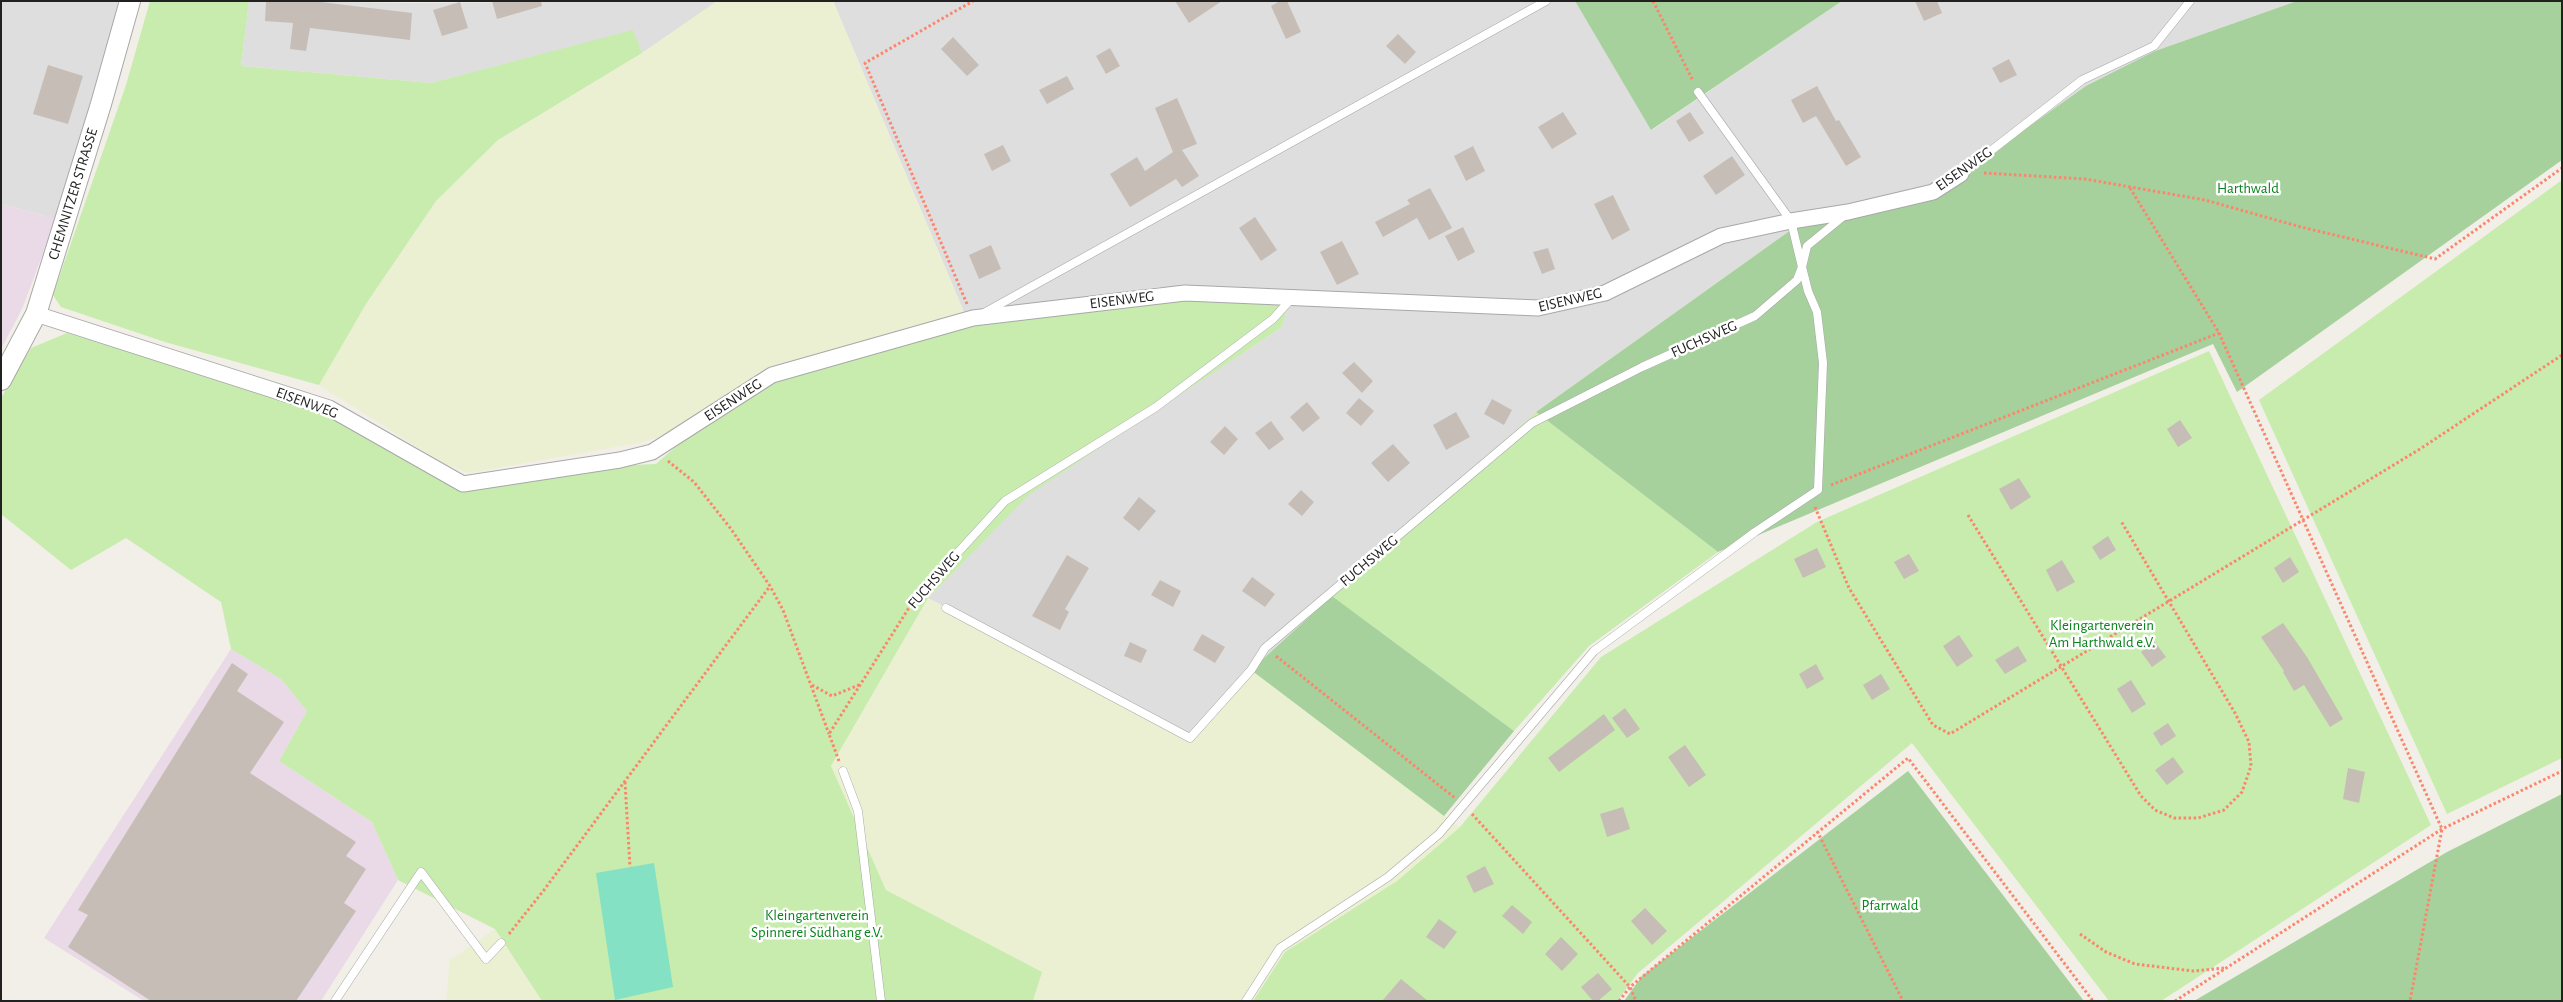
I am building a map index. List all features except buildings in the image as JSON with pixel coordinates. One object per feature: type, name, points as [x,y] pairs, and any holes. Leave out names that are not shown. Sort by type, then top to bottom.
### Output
[{"type":"street","name":"CHEMNITZER STRASSE","points":[[1,380],[36,314],[101,104],[130,1]]},
{"type":"street","name":"EISENWEG","points":[[36,314],[329,408],[463,484],[620,460],[652,452],[772,375],[973,318],[1185,293],[1538,308],[1605,293],[1721,236],[1791,220],[1848,212],[1933,192],[1961,174]]},
{"type":"lane","points":[[973,318],[1546,1]]},
{"type":"lane","name":"EISENWEG","points":[[1961,174],[2082,80],[2154,46],[2190,1]]},
{"type":"lane","points":[[1246,1001],[1280,948],[1388,876],[1439,834],[1594,651],[1755,532],[1811,497],[1818,490],[1823,363],[1817,312],[1808,291],[1791,220],[1698,92]]},
{"type":"lane","points":[[1802,267],[1807,246],[1848,212]]},
{"type":"lane","name":"FUCHSWEG","points":[[946,608],[1190,738],[1251,670],[1265,648],[1532,423],[1642,367],[1755,316],[1797,280],[1802,267]]},
{"type":"lane","name":"FUCHSWEG","points":[[920,594],[1005,501],[1156,407],[1273,319],[1292,297]]},
{"type":"lane","points":[[843,771],[858,811],[881,1001]]},
{"type":"lane","points":[[335,1001],[421,872],[486,959],[501,943]]},
{"type":"path","points":[[973,1],[865,63],[973,318]]},
{"type":"path","points":[[1653,1],[1698,92]]},
{"type":"path","points":[[1961,174],[2026,174],[2085,179],[2205,200],[2301,227],[2435,258],[2562,168]]},
{"type":"path","points":[[2130,188],[2219,333],[2442,829],[2410,1001]]},
{"type":"path","points":[[1818,490],[2219,333]]},
{"type":"path","points":[[1811,497],[1848,588],[1933,725],[1950,734],[2420,449],[2562,355]]},
{"type":"path","points":[[652,452],[670,462],[694,482],[731,529],[770,586],[783,610],[843,771]]},
{"type":"path","points":[[1968,515],[2141,796],[2155,810],[2174,818],[2198,818],[2224,810],[2242,792],[2251,766],[2249,742],[2235,713],[2121,521]]},
{"type":"path","points":[[501,943],[544,890],[770,586]]},
{"type":"path","name":"FUCHSWEG","points":[[829,734],[912,603],[920,594]]},
{"type":"path","points":[[811,685],[832,696],[860,685]]},
{"type":"path","points":[[1619,1001],[1630,987],[1817,831],[1908,758],[2094,1001]]},
{"type":"path","points":[[2175,1001],[2442,829],[2562,771]]},
{"type":"path","points":[[625,781],[630,867]]},
{"type":"path","points":[[1817,831],[1903,1001]]},
{"type":"path","points":[[2080,934],[2106,952],[2135,964],[2193,971],[2225,968]]},
{"type":"path","points":[[1630,987],[1636,1001]]},
{"type":"shaded area","points":[[1,1],[118,1],[112,38],[56,219],[1,204]]},
{"type":"shaded area","points":[[249,1],[410,3],[720,1],[642,53],[632,31],[431,83],[241,66]]},
{"type":"shaded area","points":[[833,1],[1575,1],[1652,130],[1842,1],[2297,1],[2155,51],[1937,192],[1795,227],[1536,412],[1251,670],[1190,738],[928,598],[1030,493],[1282,327],[1292,291],[1159,287],[966,317]]},
{"type":"shaded area","points":[[1,204],[56,219],[22,309],[1,349]]},
{"type":"shaded area","points":[[231,649],[281,679],[307,711],[279,761],[372,822],[398,880],[321,1001],[144,1001],[44,938]]},
{"type":"green space","points":[[150,1],[249,1],[241,66],[431,83],[633,30],[642,53],[498,140],[436,201],[366,304],[319,385],[165,342],[61,307],[53,295],[126,85]]},
{"type":"green space","points":[[717,1],[833,1],[966,317],[770,369],[663,436],[639,443],[468,473],[439,461],[319,385],[366,304],[436,201],[498,140],[642,53]]},
{"type":"green space","points":[[1575,1],[1842,1],[1651,130]]},
{"type":"green space","name":"Harthwald","points":[[2297,1],[2562,1],[2562,160],[2237,392],[2213,344],[1718,552],[1536,412],[1795,227],[1937,192],[2086,86],[2155,51]]},
{"type":"green space","points":[[2562,180],[2562,758],[2447,814],[2259,400]]},
{"type":"green space","name":"Kleingartenverein Spinnerei Südhang e.V.","points":[[1186,299],[1289,302],[1282,327],[1030,494],[928,598],[831,766],[886,890],[1042,972],[1033,1001],[542,1001],[495,929],[398,880],[372,822],[279,761],[307,711],[281,679],[231,649],[221,602],[126,538],[71,570],[1,514],[1,398],[31,348],[67,333],[328,412],[461,489],[634,465],[656,464],[680,443],[780,379],[970,326]]},
{"type":"green space","name":"Kleingartenverein Am Harthwald e.V.","points":[[2209,351],[2431,825],[2161,1001],[2109,1001],[1912,743],[1638,973],[1617,1001],[1253,1001],[1285,952],[1397,881],[1460,827],[1601,657],[1817,522]]},
{"type":"green space","points":[[1536,412],[1718,552],[1589,646],[1514,731],[1332,596]]},
{"type":"green space","points":[[1332,596],[1514,731],[1444,816],[1251,670]]},
{"type":"green space","points":[[928,598],[1190,738],[1251,670],[1460,827],[1397,881],[1285,952],[1253,1001],[1033,1001],[1042,972],[886,890],[831,766]]},
{"type":"green space","name":"Pfarrwald","points":[[1908,771],[2084,1001],[1624,1001],[1642,976]]},
{"type":"green space","points":[[2562,794],[2562,1001],[2194,1001],[2447,852]]},
{"type":"green space","points":[[654,863],[673,987],[615,1000],[596,873]]},
{"type":"green space","points":[[495,929],[542,1001],[446,1001],[450,960]]}]
